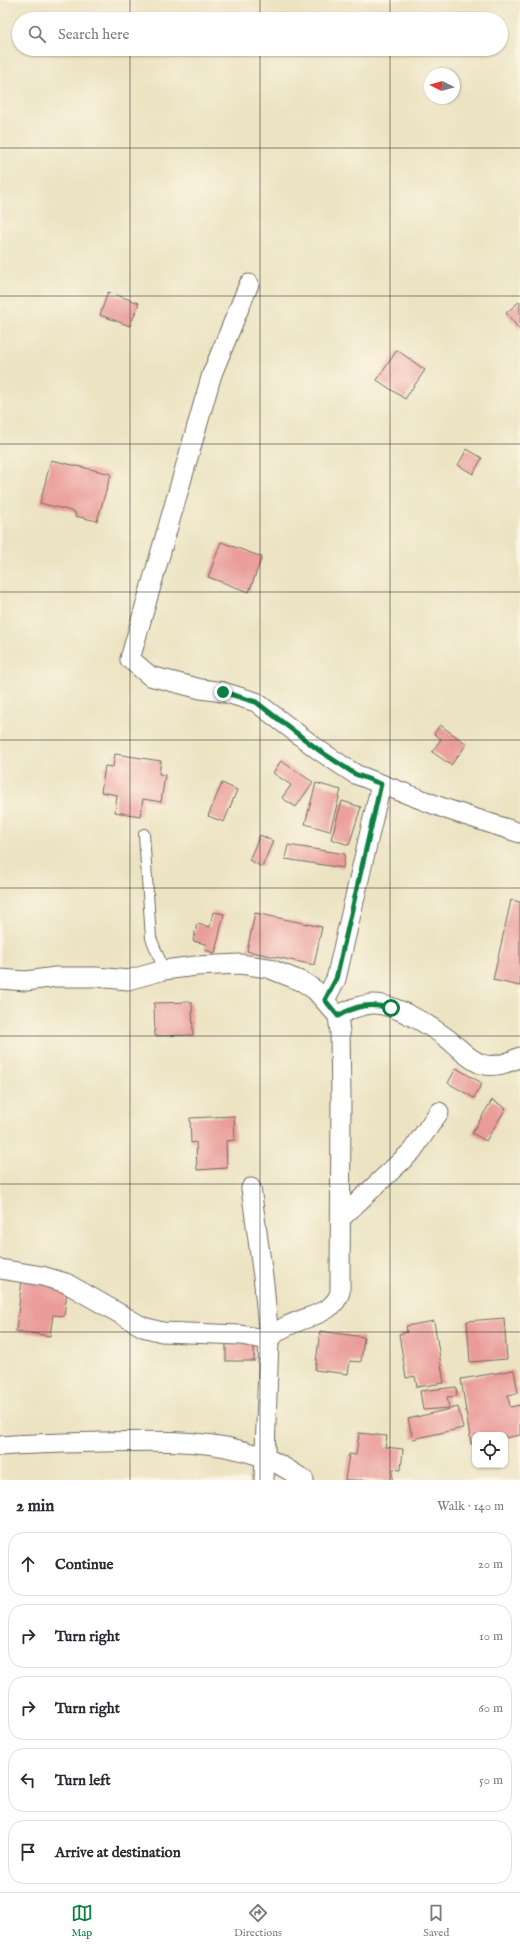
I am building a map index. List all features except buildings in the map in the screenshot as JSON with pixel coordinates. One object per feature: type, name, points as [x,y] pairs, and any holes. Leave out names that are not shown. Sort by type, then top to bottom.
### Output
[{"type":"street","points":[[249,284],[212,374],[130,659],[150,676],[201,689],[223,692],[256,702],[326,756],[355,774],[446,809],[520,833]]},
{"type":"street","points":[[325,1000],[336,979],[381,784]]},
{"type":"street","points":[[0,979],[26,981],[56,977],[96,977],[128,980],[164,970],[196,966],[240,964],[268,968],[303,982],[315,990],[338,1016],[341,1044],[340,1292],[338,1301],[323,1313],[291,1323],[275,1333],[269,1340]]},
{"type":"street","points":[[338,1016],[351,1008],[372,1004],[391,1008],[415,1017],[436,1030],[480,1064],[500,1065],[520,1057]]},
{"type":"street","points":[[341,1218],[412,1151],[439,1112]]},
{"type":"street","points":[[251,1188],[264,1284],[269,1340],[264,1480]]},
{"type":"street","points":[[0,1269],[42,1276],[66,1283],[143,1327],[182,1334],[241,1335],[269,1340]]},
{"type":"street","points":[[0,1446],[98,1442],[176,1442],[232,1449],[265,1458],[284,1467],[304,1480]]},
{"type":"lane","points":[[144,834],[151,938],[164,970]]},
{"type":"route","points":[[223,692],[243,696],[256,702],[270,711],[320,751],[355,774],[381,784],[336,979],[325,1000],[338,1016],[351,1008],[372,1004],[391,1008]]}]
